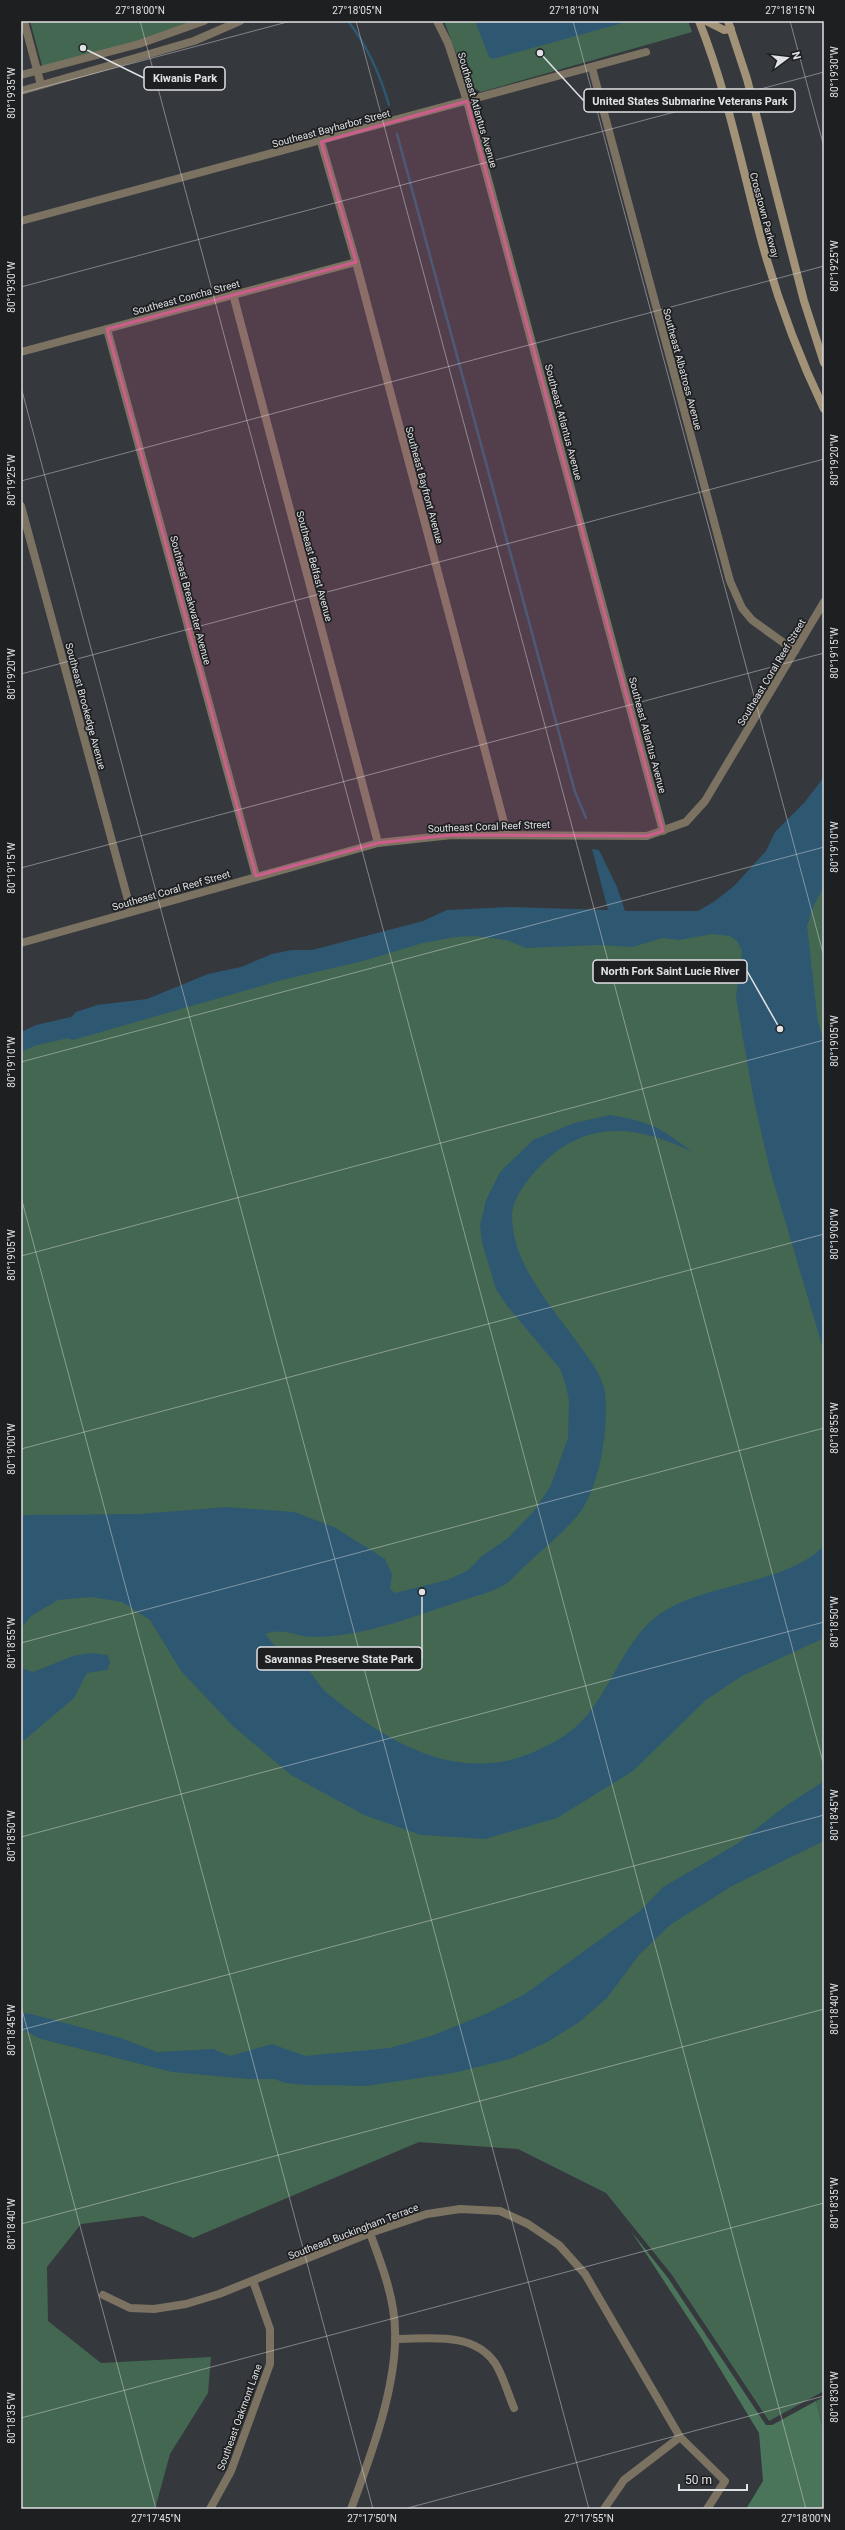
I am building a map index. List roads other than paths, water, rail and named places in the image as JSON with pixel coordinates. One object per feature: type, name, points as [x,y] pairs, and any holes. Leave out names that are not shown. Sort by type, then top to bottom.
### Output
[{"type":"main road","name":"Crosstown Parkway","points":[[700,21],[716,70],[774,283],[797,347],[824,409]]},
{"type":"main road","points":[[706,21],[724,30],[729,25]]},
{"type":"main road","name":"Crosstown Parkway","points":[[729,25],[747,79],[804,301],[824,363]]},
{"type":"street","points":[[24,21],[41,85]]},
{"type":"street","points":[[21,74],[139,44],[204,21]]},
{"type":"street","points":[[21,91],[194,41],[240,21]]},
{"type":"street","name":"Southeast Atlantus Avenue","points":[[437,21],[448,43],[467,101],[663,832]]},
{"type":"street","name":"Southeast Bayharbor Street","points":[[21,221],[321,142],[646,52]]},
{"type":"street","name":"Southeast Albatross Avenue","points":[[592,68],[730,581],[742,608],[752,620],[795,651]]},
{"type":"street","name":"Southeast Bayfront Avenue","points":[[321,142],[356,262],[507,834]]},
{"type":"street","name":"Southeast Concha Street","points":[[21,352],[356,262]]},
{"type":"street","name":"Southeast Belfast Avenue","points":[[233,294],[378,843]]},
{"type":"street","name":"Southeast Breakwater Avenue","points":[[107,329],[256,876]]},
{"type":"street","name":"Southeast Brookedge Avenue","points":[[21,506],[131,911]]},
{"type":"street","name":"Southeast Coral Reef Street","points":[[21,943],[378,843],[452,835],[507,834],[647,836],[663,832],[686,822],[705,801],[824,602]]},
{"type":"street","name":"Southeast Buckingham Terrace","points":[[103,2295],[130,2308],[154,2309],[186,2304],[253,2281],[370,2234],[427,2214],[460,2209],[500,2211],[528,2224],[559,2245],[585,2274],[680,2437],[725,2481],[707,2509]]},
{"type":"street","points":[[351,2509],[372,2453],[387,2394],[395,2339],[394,2310],[384,2272],[370,2234]]},
{"type":"street","name":"Southeast Oakmont Lane","points":[[210,2509],[231,2471],[270,2364],[270,2329],[253,2281]]},
{"type":"street","points":[[395,2339],[452,2339],[478,2346],[495,2363],[514,2408]]},
{"type":"street","points":[[604,2509],[624,2480],[680,2437]]},
{"type":"water","points":[[475,21],[630,21],[493,59],[489,57]]},
{"type":"water","points":[[824,777],[824,886],[813,907],[807,926],[818,1022],[824,1042],[824,1352],[770,1170],[754,1101],[736,998],[742,951],[737,941],[730,936],[712,934],[679,940],[663,938],[632,947],[597,945],[526,948],[506,940],[474,936],[455,937],[423,943],[363,961],[282,980],[73,1040],[68,1038],[34,1046],[21,1052],[21,1032],[36,1025],[71,1017],[76,1012],[97,1005],[147,999],[208,974],[241,967],[272,954],[292,950],[312,950],[423,921],[447,910],[509,907],[608,910],[592,849],[599,850],[617,887],[625,911],[698,911],[715,901],[734,886],[766,851],[775,832],[804,803]]},
{"type":"water","points":[[610,1115],[646,1123],[663,1131],[692,1152],[670,1142],[648,1135],[627,1132],[607,1132],[588,1135],[569,1144],[551,1156],[533,1174],[514,1203],[512,1214],[514,1233],[519,1251],[536,1286],[593,1364],[604,1387],[606,1423],[604,1440],[597,1473],[586,1503],[578,1515],[559,1535],[523,1567],[509,1582],[500,1587],[399,1622],[356,1633],[317,1637],[308,1637],[283,1632],[271,1632],[265,1634],[275,1647],[305,1666],[327,1693],[374,1728],[425,1754],[451,1761],[479,1764],[507,1761],[536,1751],[559,1739],[580,1723],[601,1696],[637,1636],[661,1613],[679,1603],[701,1595],[770,1575],[791,1567],[810,1558],[824,1545],[824,1638],[742,1676],[707,1699],[633,1771],[557,1818],[485,1839],[421,1835],[364,1815],[291,1775],[233,1726],[181,1671],[150,1620],[122,1602],[91,1597],[58,1600],[31,1616],[21,1628],[21,1515],[139,1514],[227,1507],[294,1512],[334,1527],[385,1559],[392,1574],[390,1589],[395,1593],[447,1580],[467,1571],[482,1556],[508,1538],[534,1511],[551,1485],[568,1438],[569,1401],[560,1369],[508,1307],[496,1289],[482,1243],[480,1225],[486,1200],[500,1172],[533,1140],[574,1123]]},
{"type":"water","points":[[91,1653],[108,1655],[110,1663],[107,1670],[87,1673],[74,1698],[21,1743],[21,1668],[33,1672],[73,1656]]},
{"type":"water","points":[[824,1781],[824,1841],[732,1886],[670,1925],[639,1955],[607,1998],[578,2023],[547,2042],[510,2059],[453,2073],[366,2086],[307,2085],[285,2083],[275,2079],[249,2079],[172,2072],[41,2039],[21,2029],[21,2013],[31,2014],[121,2038],[157,2052],[213,2049],[230,2056],[272,2044],[305,2056],[390,2048],[434,2035],[488,2013],[525,1994],[641,1910],[663,1887],[737,1844],[784,1807]]},
{"type":"waterway","points":[[348,21],[362,41],[373,61],[382,82],[389,105]]},
{"type":"waterway","points":[[397,134],[575,792],[586,818]]},
{"type":"place","name":"Kiwanis Park","points":[[83,48]]},
{"type":"place","name":"United States Submarine Veterans Park","points":[[540,53]]},
{"type":"place","name":"North Fork Saint Lucie River","points":[[780,1029]]},
{"type":"place","name":"Savannas Preserve State Park","points":[[422,1592]]}]
